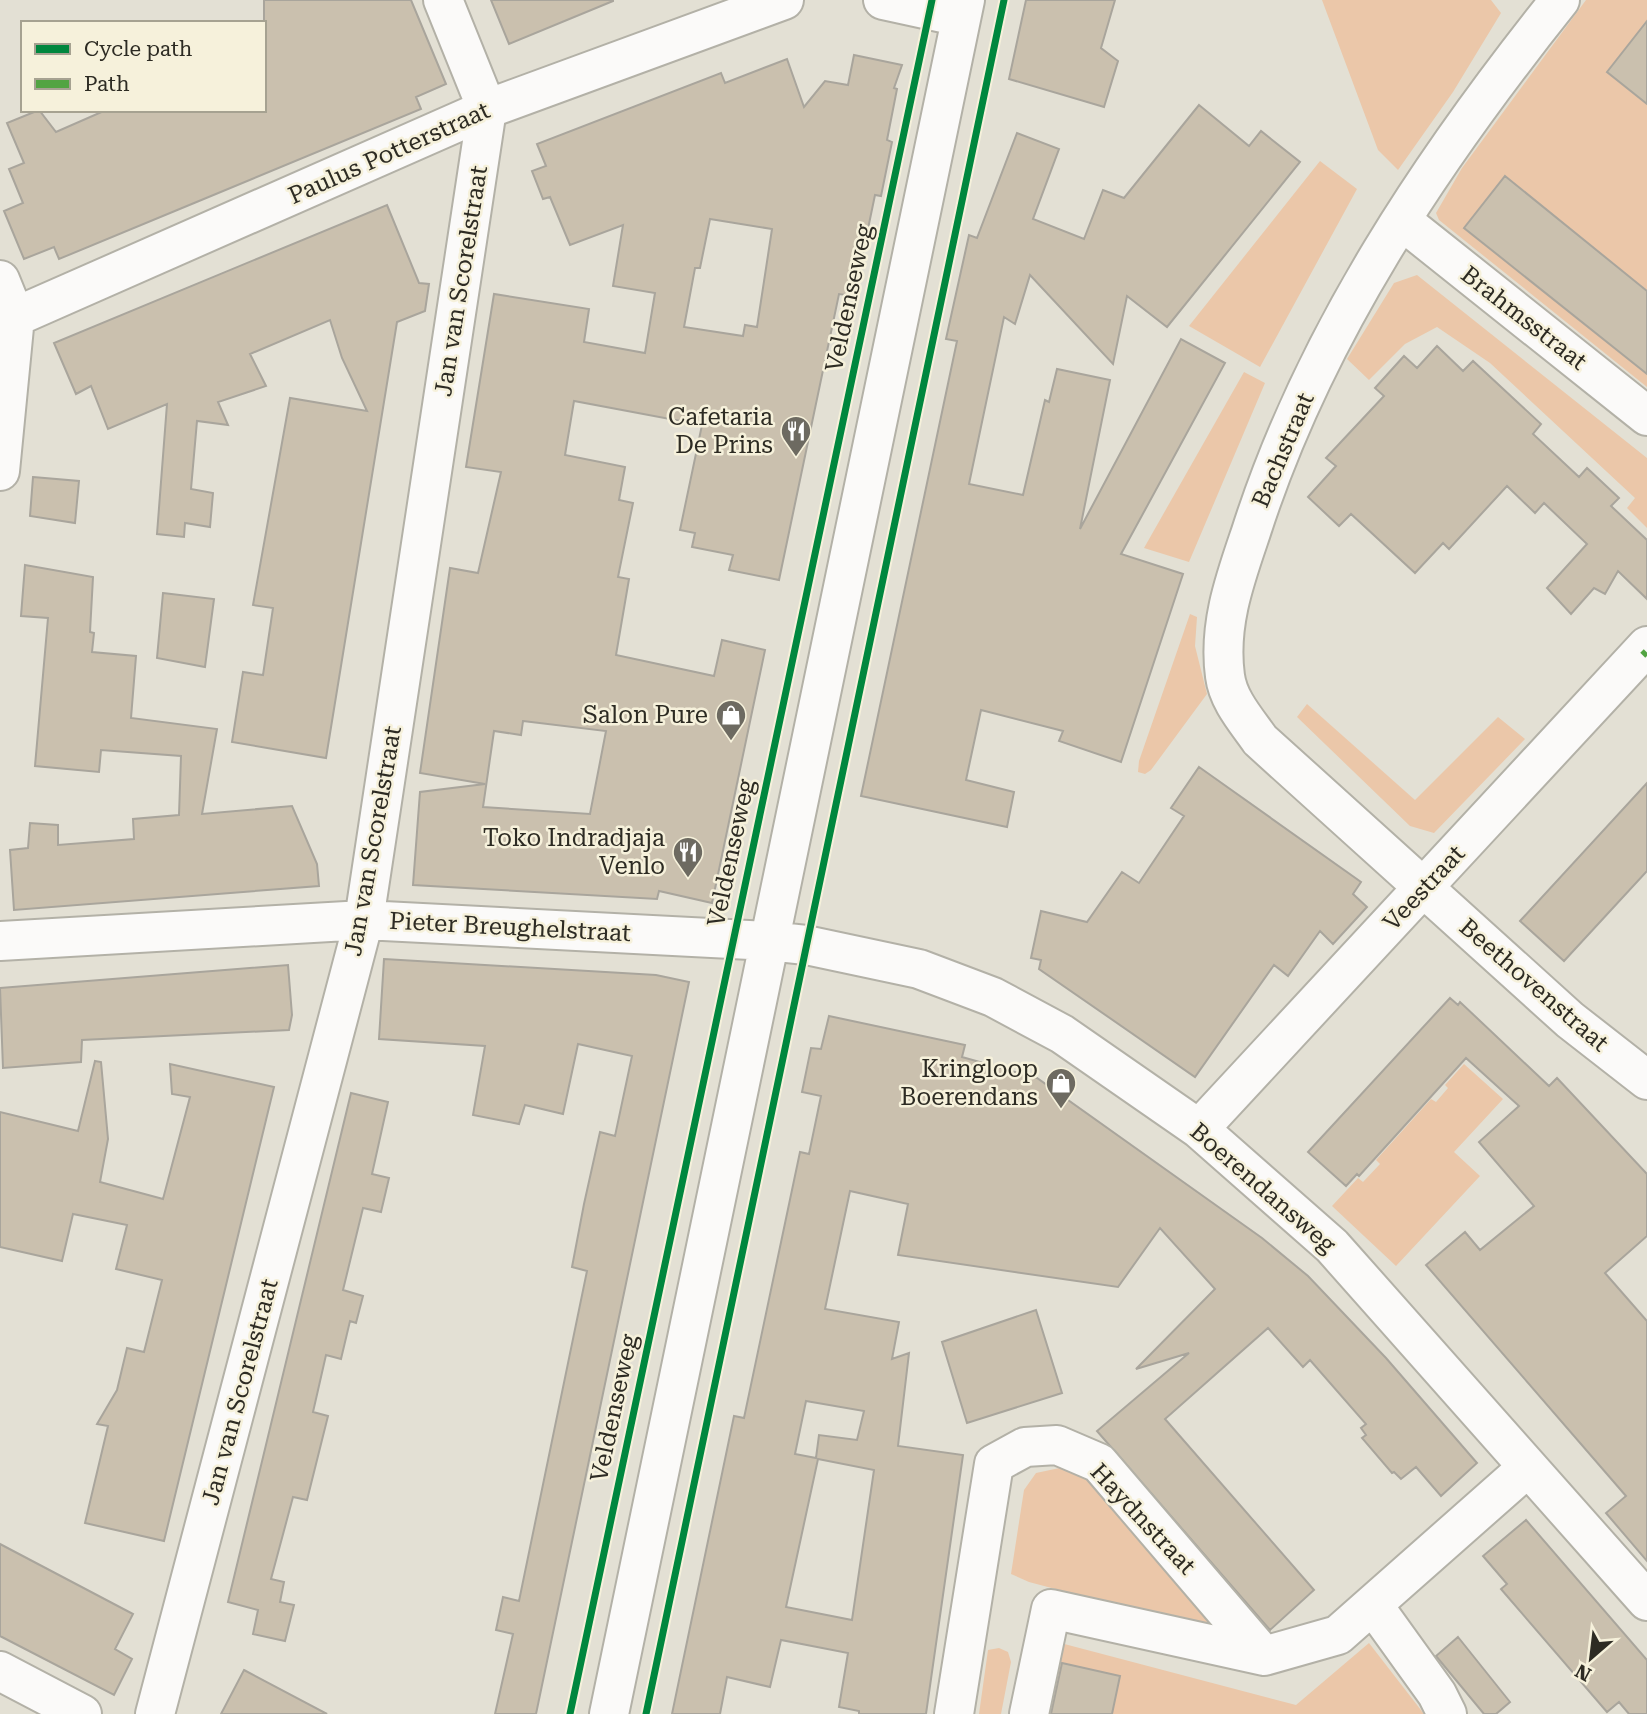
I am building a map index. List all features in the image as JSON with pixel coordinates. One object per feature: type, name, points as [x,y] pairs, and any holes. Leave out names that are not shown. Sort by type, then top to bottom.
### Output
[{"type":"street","points":[[443,0],[487,110]]},
{"type":"street","name":"Paulus Potterstraat","points":[[8,318],[487,110],[784,0]]},
{"type":"street","points":[[609,1714],[963,8],[883,0]]},
{"type":"street","name":"Bachstraat","points":[[1423,889],[1260,740],[1235,706],[1225,679],[1223,642],[1228,601],[1267,481],[1301,404],[1356,294],[1404,215],[1506,66],[1560,0]]},
{"type":"street","name":"Jan van Scorelstraat","points":[[155,1714],[364,920],[487,110]]},
{"type":"street","name":"Brahmsstraat","points":[[1404,215],[1647,416]]},
{"type":"street","points":[[0,280],[8,318],[0,471]]},
{"type":"street","name":"Veestraat","points":[[1199,1129],[1647,646]]},
{"type":"street","name":"Beethovenstraat","points":[[1423,889],[1570,1020],[1647,1080]]},
{"type":"street","name":"Pieter Breughelstraat","points":[[0,941],[364,920],[769,941]]},
{"type":"street","name":"Boerendansweg","points":[[769,941],[806,945],[919,968],[993,997],[1062,1034],[1199,1129],[1332,1246],[1647,1601]]},
{"type":"street","name":"Haydnstraat","points":[[954,1714],[994,1464],[1025,1447],[1057,1446],[1099,1463],[1264,1656]]},
{"type":"street","points":[[1028,1714],[1051,1608],[1264,1656],[1338,1635],[1527,1468]]},
{"type":"street","points":[[1373,1605],[1437,1694],[1447,1714]]},
{"type":"street","points":[[0,1671],[82,1714]]},
{"type":"shaded area","points":[[1322,0],[1491,0],[1501,13],[1453,92],[1398,170],[1378,150]]},
{"type":"shaded area","points":[[1586,0],[1647,0],[1647,387],[1439,220],[1436,213],[1462,168]]},
{"type":"shaded area","points":[[1320,161],[1357,189],[1260,367],[1189,326]]},
{"type":"shaded area","points":[[1417,275],[1647,458],[1647,528],[1627,508],[1635,498],[1490,363],[1437,327],[1405,344],[1369,380],[1347,359],[1394,283]]},
{"type":"shaded area","points":[[1244,372],[1265,383],[1189,562],[1144,548]]},
{"type":"shaded area","points":[[1190,614],[1197,617],[1195,646],[1207,694],[1151,770],[1145,774],[1138,772],[1139,761]]},
{"type":"shaded area","points":[[1307,704],[1415,800],[1498,717],[1525,739],[1434,833],[1410,826],[1297,717]]},
{"type":"shaded area","points":[[1464,1064],[1503,1099],[1454,1152],[1480,1176],[1396,1266],[1332,1206],[1358,1178],[1363,1182],[1380,1164],[1376,1160],[1431,1099],[1436,1102],[1448,1088],[1445,1085]]},
{"type":"shaded area","points":[[1069,1466],[1095,1482],[1232,1636],[1029,1582],[1011,1574],[1024,1490],[1036,1473]]},
{"type":"shaded area","points":[[1053,1641],[1296,1705],[1369,1643],[1424,1714],[1039,1714]]},
{"type":"shaded area","points":[[999,1648],[1008,1652],[1011,1662],[1001,1714],[979,1714],[988,1650]]},
{"type":"building","points":[[264,0],[411,0],[446,84],[416,97],[421,109],[59,259],[54,247],[24,259],[4,211],[23,203],[9,169],[24,163],[7,123],[41,112],[56,132],[101,112],[266,112]]},
{"type":"building","points":[[491,0],[613,0],[613,1],[509,44]]},
{"type":"building","points":[[1026,0],[1115,0],[1101,48],[1118,61],[1104,107],[1009,79]]},
{"type":"building","points":[[1647,21],[1647,104],[1607,72]]},
{"type":"building","points":[[854,55],[902,65],[894,88],[897,89],[887,140],[892,142],[881,196],[875,195],[854,296],[839,294],[779,580],[729,570],[733,555],[692,547],[695,533],[680,530],[702,425],[574,401],[565,455],[625,467],[619,500],[633,503],[618,577],[629,579],[616,655],[714,676],[722,640],[765,650],[712,903],[659,891],[657,899],[413,885],[420,792],[485,784],[420,773],[450,568],[478,573],[501,472],[466,467],[494,294],[589,309],[584,342],[645,353],[655,293],[613,286],[623,225],[570,245],[550,197],[543,199],[532,171],[546,166],[537,144],[721,73],[725,83],[787,59],[804,107],[825,81],[848,85]],"holes":[[[710,219],[772,229],[757,327],[745,325],[743,336],[684,327],[695,268],[700,268]],[[523,721],[606,731],[590,814],[483,807],[494,731],[521,735]]]},
{"type":"building","points":[[1199,105],[1249,146],[1261,131],[1300,162],[1167,327],[1127,296],[1113,364],[1030,275],[1015,324],[1004,317],[969,484],[1023,495],[1045,400],[1049,402],[1057,369],[1110,380],[1080,529],[1181,339],[1225,363],[1121,554],[1183,574],[1121,762],[1059,741],[1063,731],[981,710],[966,780],[1014,792],[1007,827],[861,796],[957,341],[946,339],[969,235],[977,238],[1017,133],[1059,149],[1033,219],[1084,239],[1103,190],[1124,198]]},
{"type":"building","points":[[1505,176],[1647,291],[1647,374],[1464,228]]},
{"type":"building","points":[[387,205],[419,283],[429,284],[425,311],[397,322],[326,758],[232,742],[243,672],[263,675],[273,608],[253,605],[290,398],[367,411],[342,358],[330,320],[250,354],[266,386],[218,402],[228,425],[197,421],[191,489],[213,493],[210,527],[185,523],[184,537],[157,534],[167,404],[108,429],[91,386],[76,394],[54,343]]},
{"type":"building","points":[[1437,346],[1463,371],[1473,361],[1541,424],[1533,434],[1579,477],[1587,468],[1619,498],[1611,506],[1647,540],[1647,599],[1618,571],[1605,594],[1594,588],[1571,614],[1547,588],[1587,544],[1544,503],[1535,513],[1507,486],[1449,549],[1443,543],[1415,573],[1351,514],[1339,526],[1308,497],[1336,466],[1326,458],[1384,396],[1375,388],[1404,356],[1417,368]]},
{"type":"building","points":[[33,477],[79,481],[75,523],[30,516]]},
{"type":"building","points":[[25,565],[93,577],[90,632],[94,633],[92,652],[136,656],[131,718],[217,729],[202,814],[292,806],[317,864],[319,886],[14,910],[10,850],[28,848],[30,823],[58,825],[58,845],[134,839],[133,819],[179,815],[181,756],[101,750],[99,772],[35,766],[48,618],[21,616]]},
{"type":"building","points":[[163,593],[214,599],[205,667],[157,658]]},
{"type":"building","points":[[1199,767],[1361,882],[1353,894],[1367,907],[1333,944],[1320,931],[1288,976],[1274,965],[1195,1077],[1039,969],[1041,960],[1031,958],[1041,911],[1087,922],[1122,872],[1139,883],[1184,816],[1171,808]]},
{"type":"building","points":[[1647,783],[1647,871],[1564,961],[1520,921]]},
{"type":"building","points":[[384,959],[656,975],[689,982],[536,1714],[495,1714],[513,1634],[496,1630],[503,1597],[519,1601],[587,1271],[572,1267],[584,1204],[600,1132],[615,1136],[632,1056],[578,1044],[563,1114],[525,1105],[519,1124],[473,1115],[485,1046],[379,1039]]},
{"type":"building","points":[[288,965],[292,1015],[289,1030],[82,1040],[81,1062],[3,1068],[0,988]]},
{"type":"building","points":[[1450,998],[1458,1005],[1460,1002],[1549,1086],[1557,1078],[1647,1174],[1647,1236],[1605,1273],[1647,1321],[1647,1561],[1606,1513],[1626,1496],[1426,1265],[1465,1232],[1480,1250],[1534,1206],[1479,1142],[1519,1106],[1466,1058],[1359,1176],[1357,1174],[1346,1186],[1308,1152]]},
{"type":"building","points":[[829,1016],[965,1045],[962,1057],[1037,1078],[1262,1238],[1308,1276],[1386,1358],[1477,1463],[1441,1496],[1416,1467],[1401,1479],[1392,1473],[1362,1438],[1366,1435],[1361,1428],[1366,1424],[1310,1360],[1303,1367],[1268,1328],[1165,1419],[1314,1590],[1270,1630],[1097,1431],[1189,1353],[1136,1369],[1215,1289],[1160,1228],[1118,1287],[898,1255],[908,1204],[850,1191],[825,1309],[899,1322],[892,1359],[909,1353],[898,1446],[963,1455],[926,1714],[859,1714],[859,1711],[839,1707],[848,1653],[781,1640],[770,1687],[727,1677],[720,1714],[672,1714],[734,1416],[744,1418],[800,1152],[809,1154],[821,1096],[802,1092],[811,1048],[821,1049]],"holes":[[[806,1401],[864,1411],[857,1440],[819,1435],[816,1458],[795,1454]],[[818,1459],[874,1470],[852,1620],[786,1607]]]},
{"type":"building","points":[[95,1061],[101,1062],[108,1139],[100,1182],[163,1199],[190,1097],[172,1094],[170,1064],[274,1087],[164,1541],[85,1523],[108,1426],[97,1424],[117,1390],[127,1348],[144,1352],[162,1280],[116,1269],[127,1225],[73,1214],[62,1261],[0,1247],[0,1112],[78,1131]]},
{"type":"building","points":[[351,1093],[388,1102],[372,1174],[389,1178],[381,1212],[363,1208],[343,1290],[363,1296],[356,1323],[350,1321],[341,1359],[326,1355],[313,1412],[328,1416],[307,1500],[293,1497],[271,1579],[284,1582],[280,1602],[294,1605],[285,1641],[253,1634],[258,1610],[228,1602]]},
{"type":"building","points":[[1036,1310],[1062,1393],[967,1423],[942,1342]]},
{"type":"building","points":[[1526,1520],[1647,1660],[1647,1714],[1629,1714],[1619,1702],[1607,1712],[1501,1589],[1507,1584],[1483,1556]]},
{"type":"building","points":[[0,1544],[133,1614],[115,1649],[132,1659],[114,1695],[0,1636]]},
{"type":"building","points":[[1458,1637],[1510,1702],[1496,1714],[1484,1714],[1436,1656]]},
{"type":"building","points":[[1062,1663],[1120,1676],[1112,1714],[1051,1714]]},
{"type":"building","points":[[244,1670],[327,1714],[221,1714]]},
{"type":"marked path","points":[[1642,651],[1647,656]]},
{"type":"cycle path","name":"Veldenseweg","points":[[570,1714],[932,0]]},
{"type":"cycle path","points":[[646,1714],[1004,0]]},
{"type":"place","name":"Cafetaria De Prins","points":[[796,458]]},
{"type":"place","name":"Salon Pure","points":[[731,742]]},
{"type":"place","name":"Toko Indradjaja Venlo","points":[[688,879]]},
{"type":"place","name":"Kringloop Boerendans","points":[[1061,1110]]}]
